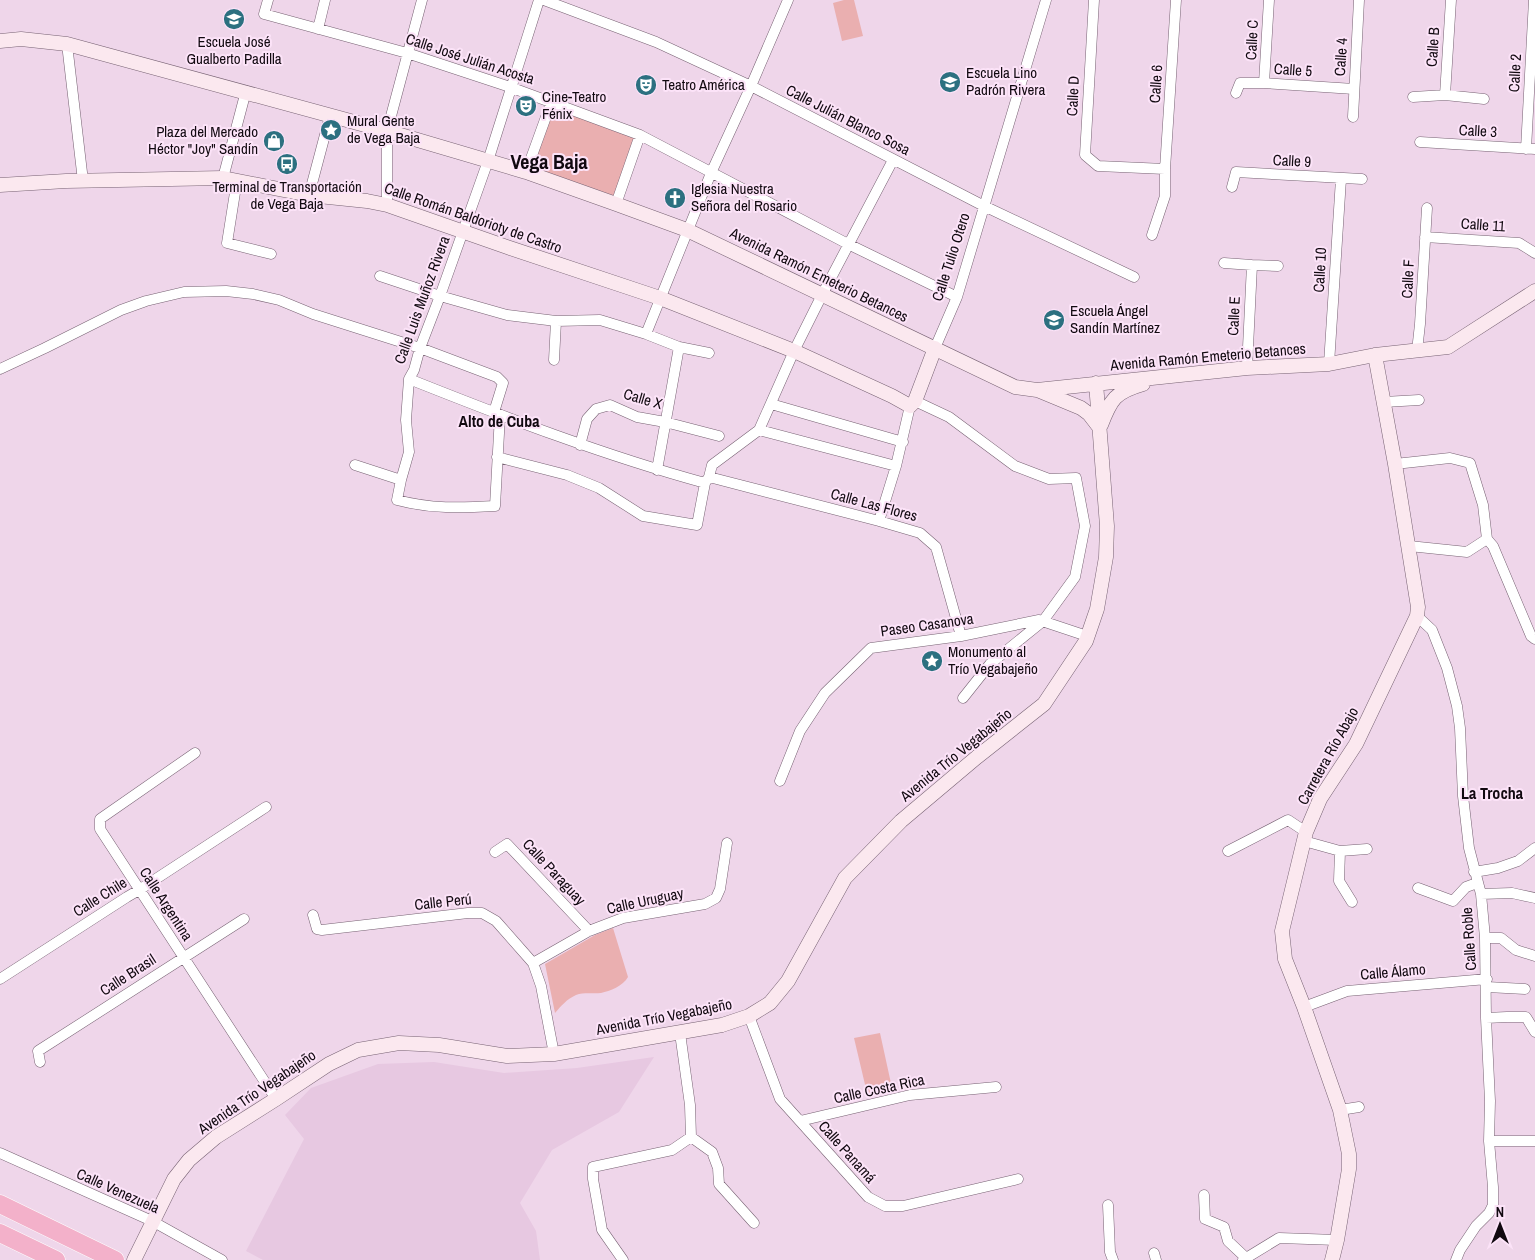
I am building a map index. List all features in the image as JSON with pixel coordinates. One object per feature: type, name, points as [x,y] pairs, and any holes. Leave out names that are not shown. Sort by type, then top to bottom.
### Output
[{"type":"highway","points":[[0,1204],[109,1257]]},
{"type":"highway","points":[[0,1233],[56,1260]]},
{"type":"street","name":"Calle José Julián Acosta","points":[[268,0],[264,14],[407,53],[512,88],[640,135],[848,244],[957,297]]},
{"type":"street","points":[[318,29],[325,0]]},
{"type":"street","points":[[387,205],[387,131],[422,0]]},
{"type":"street","name":"Calle Luis Muñoz Rivera","points":[[497,457],[495,506],[431,507],[397,500],[400,480],[409,452],[406,420],[409,378],[414,370],[420,348],[488,160],[539,0]]},
{"type":"street","name":"Calle Julián Blanco Sosa","points":[[544,0],[656,42],[751,86],[984,206],[1134,277]]},
{"type":"street","points":[[646,334],[712,173],[788,0]]},
{"type":"street","name":"Calle Tulio Otero","points":[[880,521],[912,404],[957,297],[1046,0]]},
{"type":"street","name":"Calle D","points":[[1094,0],[1085,155],[1098,166],[1165,169]]},
{"type":"street","name":"Calle 6","points":[[1152,235],[1165,196],[1165,169],[1176,0]]},
{"type":"street","name":"Calle C","points":[[1264,83],[1269,0]]},
{"type":"street","name":"Calle 4","points":[[1353,117],[1360,0]]},
{"type":"street","name":"Calle B","points":[[1445,95],[1451,0]]},
{"type":"street","name":"Calle 2","points":[[1530,149],[1534,0]]},
{"type":"street","name":"Avenida Ramón Emeterio Betances","points":[[0,41],[22,39],[67,44],[246,91],[526,172],[688,230],[1015,387],[1037,390],[1247,368],[1329,364],[1375,355],[1448,347],[1535,291]]},
{"type":"street","points":[[67,44],[83,181]]},
{"type":"street","name":"Calle 5","points":[[1236,93],[1240,83],[1354,89]]},
{"type":"street","points":[[246,91],[230,179],[227,243],[271,254]]},
{"type":"street","points":[[1413,97],[1445,95],[1484,99]]},
{"type":"street","points":[[526,172],[551,103]]},
{"type":"street","points":[[309,194],[330,116]]},
{"type":"street","points":[[616,204],[640,135]]},
{"type":"street","name":"Calle 3","points":[[1420,142],[1530,149]]},
{"type":"street","points":[[0,369],[121,310],[146,301],[184,292],[226,291],[253,294],[279,300],[313,314],[420,348],[497,377],[503,383],[497,414],[497,457],[567,475],[599,488],[643,516],[698,525],[712,465],[759,430],[794,351],[893,160]]},
{"type":"street","name":"Calle 9","points":[[1232,187],[1236,172],[1362,179]]},
{"type":"street","name":"Calle Román Baldorioty de Castro","points":[[0,185],[83,181],[230,179],[309,194],[387,205],[660,298],[794,351],[912,404]]},
{"type":"street","name":"Calle 10","points":[[1329,364],[1341,179]]},
{"type":"street","name":"Calle F","points":[[1417,351],[1427,208]]},
{"type":"street","name":"Calle 11","points":[[1425,236],[1519,243],[1535,253]]},
{"type":"street","points":[[1224,263],[1278,266]]},
{"type":"street","name":"Calle E","points":[[1247,368],[1252,265]]},
{"type":"street","points":[[380,276],[440,296],[507,315],[556,321],[600,320],[646,334],[679,348],[709,353]]},
{"type":"street","points":[[554,360],[556,321]]},
{"type":"street","points":[[656,470],[679,348]]},
{"type":"street","name":"Carretera Río Abajo","points":[[1332,1260],[1337,1240],[1350,1154],[1340,1110],[1304,1007],[1285,960],[1282,931],[1305,836],[1320,799],[1356,744],[1417,616],[1418,607],[1409,546],[1375,355]]},
{"type":"street","points":[[1099,428],[1114,397],[1128,388],[1177,375]]},
{"type":"street","name":"Calle Las Flores","points":[[409,378],[580,445],[656,470],[707,480],[880,521],[920,533],[936,547],[961,636]]},
{"type":"street","name":"Avenida Trío Vegabajeño","points":[[134,1260],[174,1179],[189,1160],[216,1137],[329,1064],[358,1050],[399,1043],[439,1045],[507,1056],[554,1054],[722,1025],[749,1016],[770,1003],[788,981],[845,878],[901,821],[1044,704],[1086,640],[1097,609],[1106,558],[1107,526],[1096,383]]},
{"type":"street","points":[[1037,390],[1081,408],[1089,414],[1099,428]]},
{"type":"street","points":[[1384,402],[1419,400]]},
{"type":"street","points":[[771,404],[903,442]]},
{"type":"street","points":[[912,404],[949,418],[1015,466],[1049,479],[1076,478],[1085,526],[1075,577],[1043,621],[990,664],[963,698]]},
{"type":"street","name":"Calle X","points":[[580,445],[587,419],[596,410],[610,405],[637,417],[719,436]]},
{"type":"street","points":[[759,430],[896,466]]},
{"type":"street","points":[[1395,464],[1450,458],[1470,463],[1483,505],[1487,539],[1494,546],[1532,636],[1535,639]]},
{"type":"street","points":[[355,465],[400,480]]},
{"type":"street","points":[[1409,546],[1467,552],[1487,539]]},
{"type":"street","name":"Calle Roble","points":[[1417,616],[1432,630],[1447,668],[1457,706],[1460,728],[1463,796],[1469,848],[1481,894],[1485,938],[1490,1101],[1489,1141],[1493,1205],[1490,1213],[1476,1226],[1460,1250],[1456,1260]]},
{"type":"street","name":"Paseo Casanova","points":[[780,781],[800,731],[824,692],[871,648],[961,636],[1039,620],[1087,636]]},
{"type":"street","name":"Calle Argentina","points":[[195,753],[100,819],[100,829],[276,1099]]},
{"type":"street","name":"Calle Chile","points":[[0,979],[266,807]]},
{"type":"street","points":[[1228,851],[1288,820],[1305,836],[1340,851],[1368,849]]},
{"type":"street","name":"Calle Uruguay","points":[[533,963],[589,931],[623,918],[705,904],[716,898],[720,889],[727,843]]},
{"type":"street","name":"Calle Paraguay","points":[[495,852],[507,844],[589,931]]},
{"type":"street","points":[[1474,872],[1498,868],[1518,861],[1535,848]]},
{"type":"street","points":[[1340,851],[1339,881],[1352,902]]},
{"type":"street","points":[[1418,888],[1453,901],[1466,887],[1477,883]]},
{"type":"street","points":[[1481,894],[1512,893],[1535,898]]},
{"type":"street","name":"Calle Perú","points":[[312,916],[317,929],[322,930],[482,913],[496,921],[533,963],[541,986],[554,1054]]},
{"type":"street","name":"Calle Brasil","points":[[40,1062],[38,1051],[244,919]]},
{"type":"street","points":[[1485,938],[1500,938],[1516,950],[1535,956]]},
{"type":"street","name":"Calle Álamo","points":[[1304,1007],[1347,991],[1487,983],[1525,989]]},
{"type":"street","name":"Calle Panamá","points":[[749,1016],[780,1099],[868,1197],[885,1206],[903,1206],[1018,1180]]},
{"type":"street","points":[[1486,1018],[1526,1017],[1535,1032]]},
{"type":"street","points":[[680,1033],[690,1105],[691,1137]]},
{"type":"street","name":"Calle Costa Rica","points":[[800,1121],[910,1095],[996,1087]]},
{"type":"street","points":[[1340,1110],[1359,1108]]},
{"type":"street","points":[[691,1137],[712,1152],[718,1168],[720,1184],[754,1223]]},
{"type":"street","points":[[623,1260],[602,1230],[593,1179],[593,1167],[672,1150],[691,1137]]},
{"type":"street","points":[[1489,1141],[1535,1141]]},
{"type":"street","name":"Calle Venezuela","points":[[0,1154],[152,1222],[222,1260]]},
{"type":"street","points":[[1204,1195],[1206,1219],[1224,1226],[1228,1241],[1245,1259],[1279,1238],[1337,1240]]},
{"type":"street","points":[[1108,1205],[1110,1252],[1113,1260]]},
{"type":"shaded area","points":[[854,0],[863,36],[842,41],[833,3]]},
{"type":"shaded area","points":[[553,108],[637,139],[614,202],[530,171]]},
{"type":"shaded area","points":[[613,928],[628,977],[626,980],[608,991],[576,995],[562,1005],[555,1013],[545,964],[595,935]]},
{"type":"shaded area","points":[[880,1033],[892,1088],[867,1093],[854,1038]]},
{"type":"shaded area","points":[[654,1057],[619,1112],[552,1150],[520,1203],[536,1231],[540,1260],[263,1260],[246,1251],[304,1139],[285,1115],[311,1088],[378,1064],[434,1062],[504,1073],[577,1068]]},
{"type":"place","name":"Escuela José Gualberto Padilla","points":[[234,19]]},
{"type":"place","name":"Escuela Lino Padrón Rivera","points":[[950,82]]},
{"type":"place","name":"Teatro América","points":[[646,85]]},
{"type":"place","name":"Cine-Teatro Fénix","points":[[526,106]]},
{"type":"place","name":"Mural Gente de Vega Baja","points":[[331,130]]},
{"type":"place","name":"Plaza del Mercado Héctor \"Joy\" Sandín","points":[[274,141]]},
{"type":"place","name":"Terminal de Transportación de Vega Baja","points":[[287,164]]},
{"type":"place","name":"Iglesia Nuestra Señora del Rosario","points":[[675,198]]},
{"type":"place","name":"Escuela Ángel Sandín Martínez","points":[[1054,320]]},
{"type":"place","name":"Monumento al Trío Vegabajeño","points":[[932,661]]},
{"type":"district","name":"Vega Baja","points":[[549,162]]},
{"type":"district","name":"Alto de Cuba","points":[[499,421]]},
{"type":"district","name":"La Trocha","points":[[1492,793]]}]
